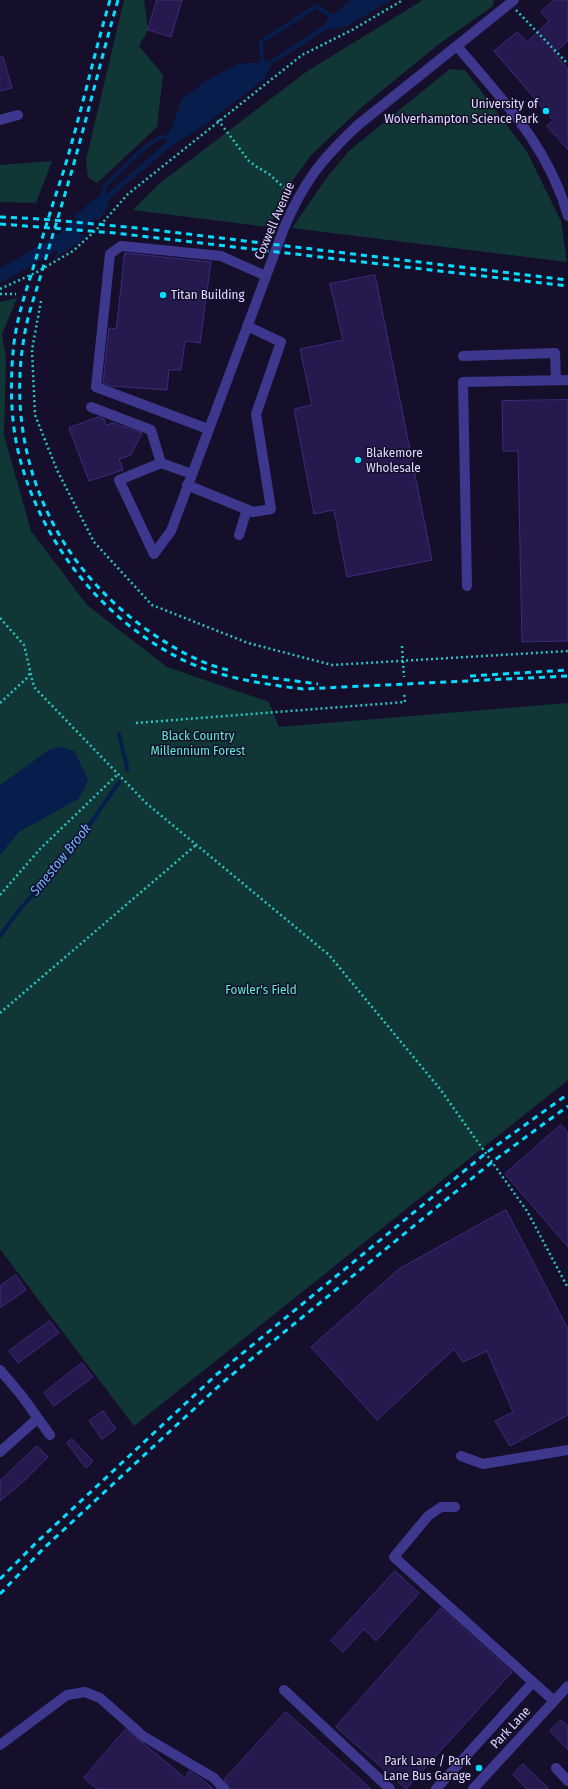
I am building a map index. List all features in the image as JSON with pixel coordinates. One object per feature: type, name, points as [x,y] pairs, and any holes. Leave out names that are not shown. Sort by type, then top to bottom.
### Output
[{"type":"street","name":"Coxwell Avenue","points":[[161,462],[119,480],[154,554],[171,531],[296,199],[318,165],[358,125],[512,2]]},
{"type":"street","points":[[457,46],[520,121],[540,150],[553,173],[568,216]]},
{"type":"street","points":[[0,120],[18,115]]},
{"type":"street","points":[[208,430],[96,387],[110,254],[121,246],[221,256],[266,276]]},
{"type":"street","points":[[188,485],[253,512],[271,509],[256,414],[281,342],[247,326]]},
{"type":"street","points":[[463,356],[555,353],[556,380]]},
{"type":"street","points":[[467,586],[463,382],[568,380]]},
{"type":"street","points":[[91,408],[151,430],[161,462],[192,474]]},
{"type":"street","points":[[239,535],[247,510]]},
{"type":"street","points":[[0,1370],[22,1396],[50,1435]]},
{"type":"street","points":[[0,1452],[38,1418]]},
{"type":"street","points":[[460,1456],[483,1464],[567,1452]]},
{"type":"street","points":[[456,1507],[441,1506],[428,1516],[394,1557],[554,1701]]},
{"type":"street","points":[[436,1789],[532,1682]]},
{"type":"street","name":"Park Lane","points":[[472,1789],[568,1686]]},
{"type":"street","points":[[284,1690],[390,1789]]},
{"type":"street","points":[[0,1745],[67,1695],[85,1692],[100,1698],[143,1736],[214,1778],[224,1789]]},
{"type":"street","points":[[556,1768],[568,1781]]},
{"type":"path","points":[[0,289],[37,272],[73,251],[97,229],[128,194],[218,120],[302,55],[352,30],[403,0]]},
{"type":"path","points":[[512,2],[568,64]]},
{"type":"path","points":[[218,120],[249,161],[269,174],[296,199]]},
{"type":"path","points":[[0,294],[16,294]]},
{"type":"path","points":[[0,618],[24,645],[34,688],[146,803],[329,955],[445,1095],[527,1211],[568,1288]]},
{"type":"path","points":[[402,646],[404,676]]},
{"type":"path","points":[[403,662],[568,651]]},
{"type":"path","points":[[0,703],[28,677],[30,672]]},
{"type":"path","points":[[136,723],[404,702],[404,692]]},
{"type":"path","points":[[0,895],[40,849],[118,774]]},
{"type":"path","points":[[0,1013],[196,845]]},
{"type":"green space","points":[[124,0],[144,0],[148,30],[139,46],[163,75],[157,127],[97,183],[88,177],[86,160]]},
{"type":"green space","points":[[423,0],[494,0],[493,6],[439,44],[363,106],[311,155],[291,183],[269,227],[133,210],[160,183],[306,72]]},
{"type":"green space","points":[[450,69],[465,70],[527,152],[561,221],[567,262],[292,228],[328,176],[350,150]]},
{"type":"green space","points":[[52,161],[36,203],[0,202],[0,165]]},
{"type":"green space","name":"Fowler's Field","points":[[17,298],[2,334],[6,358],[4,435],[31,531],[87,605],[167,667],[269,702],[279,727],[568,703],[568,1080],[134,1426],[0,1249],[0,302]]},
{"type":"water","points":[[351,0],[391,0],[347,26],[326,30],[272,64],[264,79],[203,126],[170,147],[110,198],[107,209],[98,220],[73,217],[95,199],[107,194],[166,143],[182,99],[206,81],[238,64],[269,61],[323,26],[328,19]]},
{"type":"water","points":[[63,233],[86,235],[79,242],[54,259]]},
{"type":"water","points":[[62,747],[74,751],[88,779],[85,788],[78,799],[19,832],[0,855],[0,785],[50,749]]},
{"type":"pier","points":[[62,231],[86,233],[88,235],[63,233],[54,261],[52,258]]},
{"type":"building","points":[[157,0],[182,0],[171,37],[148,30]]},
{"type":"building","points":[[554,0],[568,0],[568,41],[554,53],[568,69],[568,150],[547,126],[553,120],[494,51],[517,32],[527,42],[549,21],[541,12]]},
{"type":"building","points":[[0,57],[3,57],[12,88],[0,91]]},
{"type":"building","name":"Titan Building","points":[[125,253],[211,262],[200,343],[185,341],[181,370],[169,370],[167,390],[111,386],[103,383],[109,328],[116,329]]},
{"type":"building","name":"Blakemore Wholesale","points":[[375,275],[432,560],[347,577],[334,510],[314,514],[294,409],[312,405],[300,349],[343,340],[330,284]]},
{"type":"building","points":[[568,400],[568,641],[522,642],[518,451],[503,451],[502,401]]},
{"type":"building","points":[[99,417],[104,419],[106,425],[113,423],[142,433],[131,455],[119,459],[123,470],[89,481],[69,428]]},
{"type":"building","points":[[561,1125],[568,1133],[568,1247],[505,1174]]},
{"type":"building","points":[[506,1210],[568,1329],[568,1415],[510,1446],[495,1421],[513,1412],[487,1351],[463,1362],[454,1349],[377,1420],[311,1347],[399,1269]]},
{"type":"building","points":[[16,1275],[26,1290],[0,1308],[0,1286]]},
{"type":"building","points":[[50,1321],[59,1333],[18,1363],[9,1351]]},
{"type":"building","points":[[82,1363],[93,1377],[54,1406],[44,1393]]},
{"type":"building","points":[[103,1411],[116,1429],[102,1439],[89,1421]]},
{"type":"building","points":[[72,1439],[93,1461],[86,1468],[67,1443]]},
{"type":"building","points":[[37,1446],[48,1457],[24,1481],[0,1501],[0,1481]]},
{"type":"building","points":[[395,1571],[419,1593],[376,1641],[364,1629],[343,1652],[331,1641]]},
{"type":"building","points":[[441,1608],[512,1672],[406,1789],[336,1727]]},
{"type":"building","points":[[286,1712],[371,1789],[230,1789],[224,1780]]},
{"type":"building","points":[[561,1720],[568,1726],[568,1750],[550,1731]]},
{"type":"building","points":[[126,1729],[185,1778],[189,1771],[202,1779],[213,1789],[97,1789],[84,1778]]},
{"type":"building","points":[[523,1764],[549,1789],[527,1789],[513,1775]]},
{"type":"waterway","points":[[262,66],[261,42],[316,6],[336,19]]},
{"type":"waterway","points":[[101,200],[105,186],[141,151],[158,138],[174,136]]},
{"type":"waterway","points":[[0,276],[63,239],[98,207]]},
{"type":"waterway","name":"Smestow Brook","points":[[119,734],[127,770]]},
{"type":"waterway","name":"Smestow Brook","points":[[0,936],[16,914],[36,891],[47,882],[71,852],[119,782]]},
{"type":"railway","points":[[110,0],[69,154],[42,238],[21,308],[15,334],[11,385],[12,413],[16,441],[29,487],[43,519],[60,548],[80,576],[102,601],[128,624],[155,644],[185,661],[228,676],[303,689],[568,676]]},
{"type":"railway","points":[[118,0],[70,177],[27,323],[20,372],[20,406],[24,440],[32,473],[44,505],[60,536],[79,564],[101,590],[127,615],[176,649],[211,665],[228,670]]},
{"type":"railway","points":[[0,217],[41,219],[138,228],[568,280]]},
{"type":"railway","points":[[0,224],[115,233],[568,286]]},
{"type":"railway","points":[[470,676],[568,670]]},
{"type":"railway","points":[[251,675],[318,684]]},
{"type":"railway","points":[[0,1579],[38,1541],[216,1375],[486,1153],[568,1094]]},
{"type":"railway","points":[[0,1594],[43,1549],[222,1383],[492,1162],[568,1106]]},
{"type":"place","name":"University of Wolverhampton Science Park","points":[[546,111]]},
{"type":"place","name":"Titan Building","points":[[163,295]]},
{"type":"place","name":"Blakemore Wholesale","points":[[358,460]]},
{"type":"place","name":"Park Lane / Park Lane Bus Garage","points":[[479,1768]]},
{"type":"park label","name":"Black Country Millennium Forest","points":[[198,744]]}]
